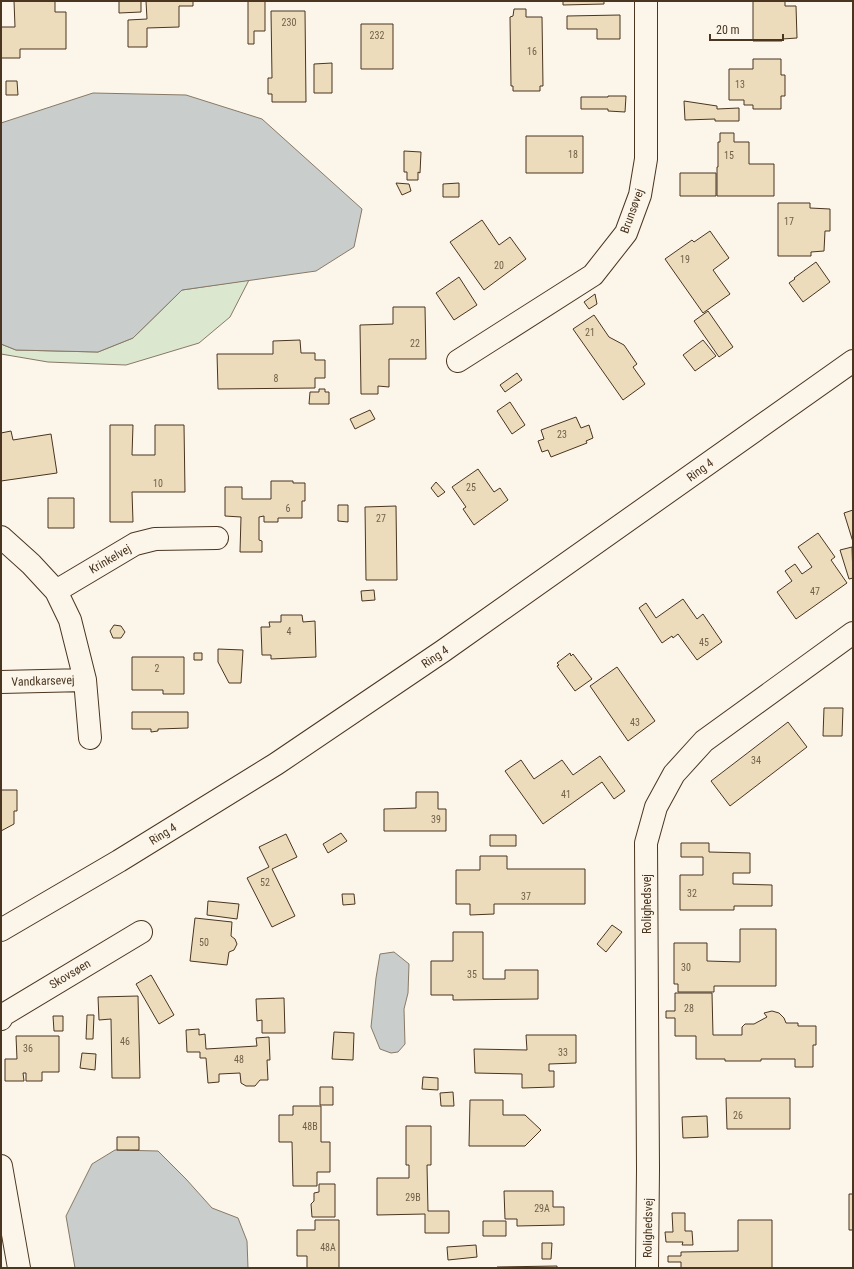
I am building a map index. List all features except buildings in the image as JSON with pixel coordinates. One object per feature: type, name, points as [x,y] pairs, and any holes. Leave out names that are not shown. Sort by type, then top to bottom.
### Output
[{"type":"street","name":"Brunsøvej","points":[[458,361],[593,275],[626,233],[640,195],[646,159],[646,1]]},
{"type":"street","name":"Ring 4","points":[[1,930],[120,861],[276,764],[443,651],[853,361]]},
{"type":"street","points":[[1,537],[31,564],[56,591],[70,620],[85,680],[90,738]]},
{"type":"street","name":"Krinkelvej","points":[[56,591],[135,544],[155,539],[217,538]]},
{"type":"street","name":"Rolighedsvej","points":[[647,1268],[648,1169],[646,843],[656,806],[674,774],[704,741],[853,633]]},
{"type":"street","name":"Vandkarsevej","points":[[1,682],[85,680]]},
{"type":"street","name":"Skovsøen","points":[[1,1018],[3,1015],[141,932]]},
{"type":"street","points":[[1,1166],[19,1268]]},
{"type":"green space","points":[[249,280],[230,317],[199,343],[126,365],[48,362],[1,354],[1,344],[16,350],[98,352],[133,338],[182,290]]},
{"type":"shaded area","points":[[93,93],[186,95],[262,119],[362,209],[354,247],[316,271],[182,290],[133,338],[98,352],[16,350],[1,344],[1,123]]},
{"type":"shaded area","points":[[394,952],[409,964],[408,993],[404,1009],[405,1044],[398,1052],[391,1053],[380,1049],[371,1027],[380,954]]},
{"type":"shaded area","points":[[115,1150],[158,1151],[212,1208],[238,1218],[247,1241],[248,1268],[75,1268],[66,1216],[92,1164]]}]
